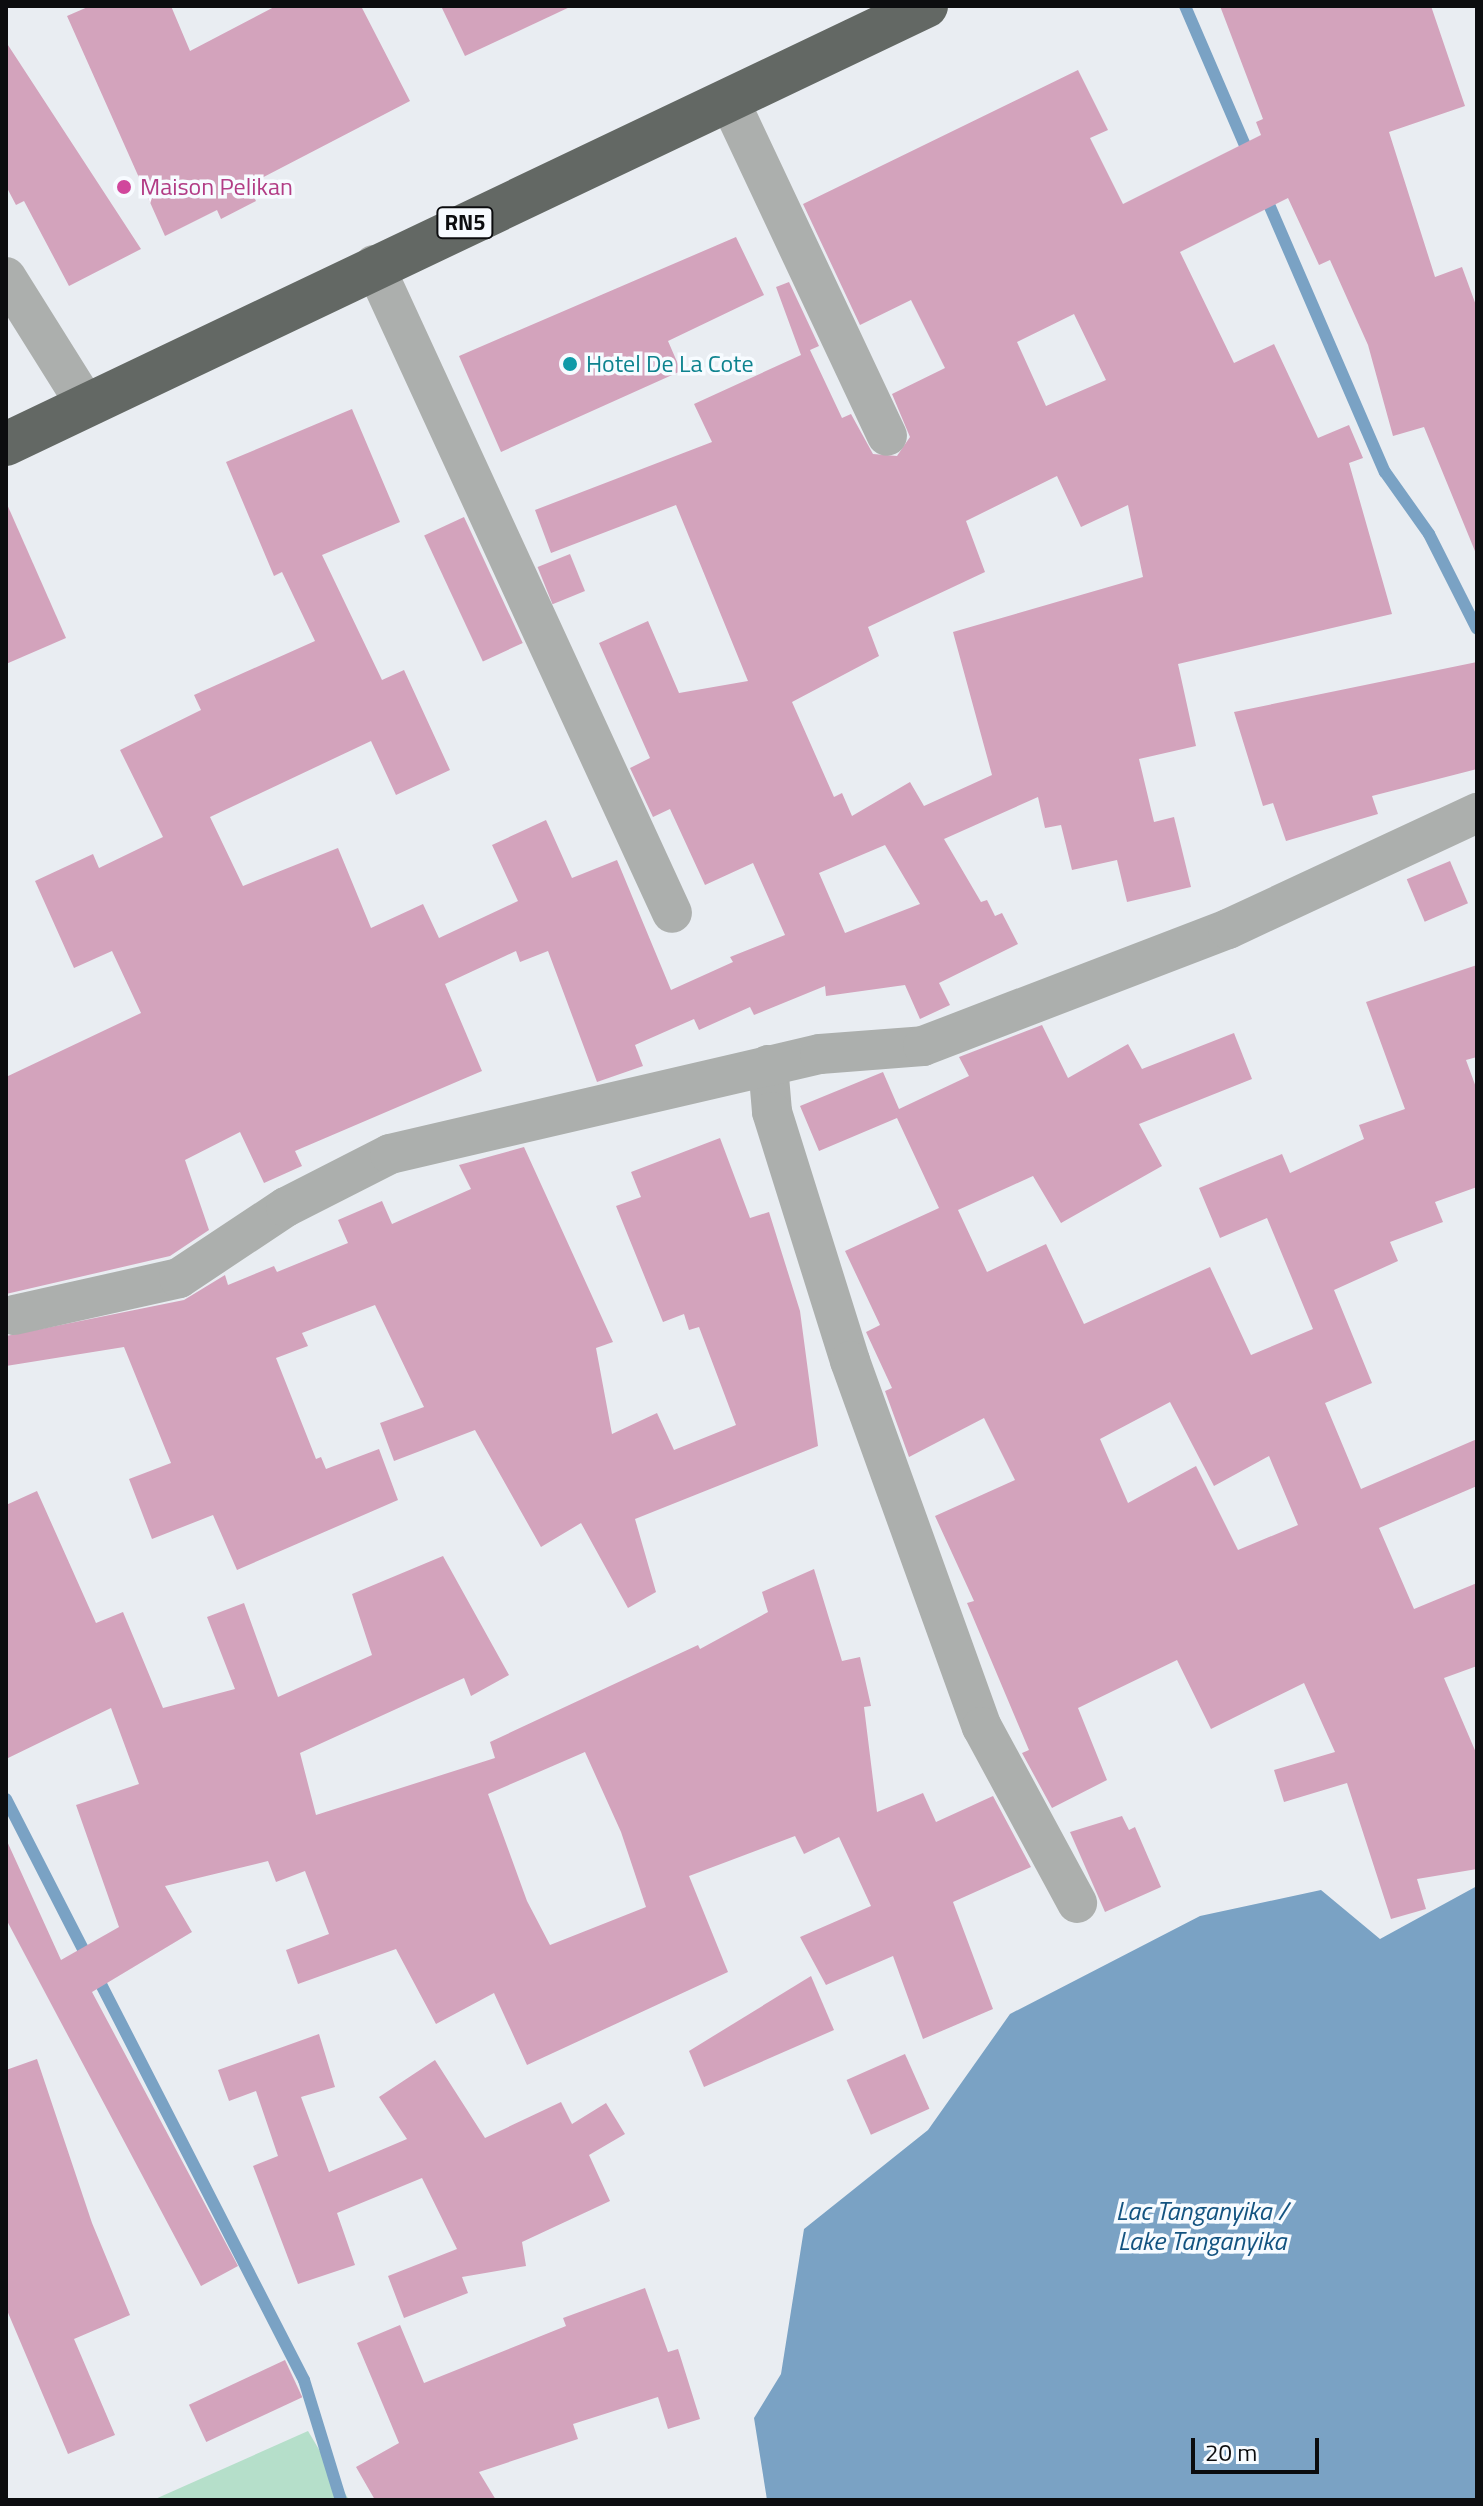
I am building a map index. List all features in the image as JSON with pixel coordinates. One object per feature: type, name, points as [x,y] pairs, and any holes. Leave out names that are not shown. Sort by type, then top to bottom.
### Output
[{"type":"highway","name":"RN5","points":[[6,444],[374,265],[926,6]]},
{"type":"street","points":[[729,100],[887,436]]},
{"type":"street","points":[[374,265],[672,913]]},
{"type":"street","points":[[6,277],[87,406]]},
{"type":"street","points":[[14,1315],[179,1278],[286,1207],[390,1154],[768,1065],[937,1041],[1228,929],[1477,813]]},
{"type":"street","points":[[768,1065],[772,1112],[850,1361],[982,1727],[1077,1903]]},
{"type":"green space","points":[[308,2431],[349,2500],[153,2500]]},
{"type":"water","name":"Lac Tanganyika / Lake Tanganyika","points":[[1477,1886],[1477,2500],[767,2500],[754,2418],[781,2374],[804,2229],[928,2130],[1010,2014],[1200,1916],[1321,1890],[1380,1939]]},
{"type":"building","points":[[90,6],[171,6],[190,51],[276,6],[361,6],[410,101],[248,185],[256,201],[221,219],[217,210],[165,236],[67,16]]},
{"type":"building","points":[[441,6],[572,6],[465,56]]},
{"type":"building","points":[[1220,6],[1431,6],[1465,106],[1389,132],[1435,277],[1462,267],[1477,308],[1477,556],[1424,427],[1393,436],[1368,345],[1330,260],[1319,265],[1288,198],[1180,252],[1234,363],[1274,344],[1318,438],[1349,425],[1363,458],[1349,463],[1392,614],[1178,664],[1196,746],[1139,759],[1154,822],[1174,817],[1191,887],[1127,902],[1117,860],[1072,870],[1061,825],[1045,828],[1038,797],[944,839],[981,902],[987,900],[995,916],[1002,913],[1018,944],[939,983],[950,1005],[920,1019],[905,985],[826,996],[825,986],[754,1015],[750,1007],[699,1030],[694,1019],[635,1045],[643,1066],[597,1082],[548,951],[520,962],[516,951],[445,984],[482,1071],[295,1151],[302,1166],[264,1183],[240,1132],[185,1160],[209,1230],[170,1256],[6,1294],[6,1077],[141,1013],[112,951],[74,968],[35,881],[93,854],[99,868],[163,837],[120,750],[201,710],[194,695],[315,641],[282,572],[274,576],[226,462],[352,409],[400,522],[322,555],[382,680],[404,670],[450,770],[396,795],[371,741],[210,817],[243,886],[338,848],[371,928],[423,904],[439,938],[518,901],[492,845],[546,820],[572,878],[617,860],[671,990],[733,962],[730,957],[785,935],[753,863],[705,885],[670,809],[653,817],[630,768],[650,758],[599,643],[648,621],[679,693],[748,681],[676,505],[551,553],[535,510],[712,442],[694,404],[801,355],[776,287],[789,282],[819,346],[810,350],[842,418],[851,414],[873,454],[897,456],[910,437],[892,394],[945,368],[911,300],[860,325],[803,204],[1078,70],[1108,130],[1090,138],[1123,204],[1261,135],[1256,122],[1263,119]],"holes":[[[1074,314],[1106,380],[1046,406],[1017,342]],[[1057,476],[1081,527],[1128,505],[1143,577],[953,632],[992,775],[924,806],[910,782],[852,816],[842,793],[834,797],[792,702],[879,656],[868,627],[985,572],[966,521]],[[885,845],[920,904],[845,933],[819,873]]]},
{"type":"building","points":[[6,42],[141,249],[69,286],[24,201],[16,205],[6,186]]},
{"type":"building","name":"Hotel De La Cote","points":[[736,237],[764,295],[668,341],[681,371],[501,452],[459,356]]},
{"type":"building","points":[[6,502],[66,638],[6,664]]},
{"type":"building","points":[[464,517],[523,643],[483,662],[424,536]]},
{"type":"building","points":[[570,554],[585,591],[553,604],[538,567]]},
{"type":"building","points":[[1477,662],[1477,769],[1372,796],[1378,814],[1286,841],[1273,803],[1263,806],[1234,712]]},
{"type":"building","points":[[1450,861],[1468,903],[1425,922],[1407,879]]},
{"type":"building","points":[[1477,965],[1477,1057],[1466,1060],[1477,1090],[1477,1187],[1435,1202],[1443,1222],[1390,1242],[1398,1261],[1334,1290],[1372,1383],[1325,1403],[1361,1489],[1477,1439],[1477,1486],[1379,1528],[1414,1609],[1477,1583],[1477,1666],[1444,1678],[1477,1755],[1477,1869],[1417,1879],[1426,1909],[1391,1919],[1347,1783],[1284,1802],[1274,1770],[1335,1752],[1304,1683],[1211,1729],[1177,1660],[1078,1708],[1107,1780],[1052,1808],[1022,1753],[1029,1750],[967,1603],[974,1601],[935,1516],[1015,1480],[984,1418],[909,1457],[885,1391],[892,1388],[866,1332],[880,1325],[845,1251],[939,1208],[897,1118],[819,1151],[800,1106],[883,1072],[899,1109],[969,1076],[959,1057],[1042,1025],[1068,1078],[1128,1044],[1142,1069],[1234,1033],[1252,1079],[1139,1124],[1162,1166],[1061,1223],[1033,1176],[958,1210],[987,1272],[1046,1244],[1084,1324],[1210,1267],[1251,1355],[1313,1329],[1267,1218],[1220,1238],[1199,1188],[1282,1154],[1290,1173],[1364,1139],[1359,1125],[1405,1109],[1366,1002]],"holes":[[[1170,1402],[1214,1486],[1269,1456],[1298,1525],[1238,1550],[1196,1466],[1128,1503],[1100,1439]]]},
{"type":"building","points":[[720,1138],[750,1218],[769,1212],[800,1311],[818,1446],[635,1519],[656,1592],[628,1608],[581,1523],[541,1547],[475,1430],[394,1461],[380,1423],[424,1407],[375,1305],[302,1333],[308,1346],[276,1358],[316,1459],[321,1457],[326,1469],[379,1449],[398,1500],[237,1570],[213,1515],[152,1539],[129,1479],[171,1463],[124,1347],[6,1366],[6,1336],[184,1300],[225,1275],[228,1285],[274,1266],[277,1272],[348,1243],[338,1220],[382,1201],[392,1224],[471,1189],[459,1165],[524,1147],[613,1342],[596,1348],[612,1434],[657,1413],[674,1450],[736,1425],[699,1327],[689,1330],[684,1314],[663,1322],[616,1206],[641,1197],[631,1172]]},
{"type":"building","points":[[37,1491],[96,1623],[123,1612],[163,1708],[235,1689],[207,1617],[244,1603],[278,1697],[372,1655],[352,1594],[443,1556],[509,1675],[471,1696],[464,1678],[300,1753],[316,1815],[495,1758],[490,1742],[698,1645],[700,1649],[768,1612],[762,1592],[814,1569],[842,1661],[860,1657],[871,1706],[864,1707],[877,1812],[923,1793],[936,1822],[993,1796],[1031,1867],[953,1902],[993,2009],[923,2039],[893,1956],[826,1985],[800,1937],[871,1906],[839,1837],[804,1854],[795,1836],[689,1876],[728,1972],[527,2065],[494,1993],[436,2024],[396,1949],[298,1984],[286,1950],[329,1934],[305,1871],[276,1882],[268,1861],[165,1886],[192,1932],[92,1992],[238,2266],[201,2286],[6,1919],[6,1839],[61,1960],[119,1927],[76,1805],[139,1784],[111,1708],[6,1759],[6,1505]],"holes":[[[585,1752],[621,1832],[646,1907],[550,1945],[527,1901],[488,1794]]]},
{"type":"building","points":[[1122,1816],[1129,1830],[1135,1827],[1161,1887],[1105,1912],[1070,1832]]},
{"type":"building","points":[[811,1976],[834,2030],[704,2087],[689,2051]]},
{"type":"building","points":[[319,2034],[335,2087],[301,2097],[329,2172],[407,2139],[379,2097],[435,2060],[485,2138],[561,2102],[572,2124],[606,2103],[625,2134],[589,2155],[610,2201],[522,2242],[526,2266],[462,2277],[468,2293],[404,2318],[388,2276],[457,2249],[422,2178],[337,2213],[355,2265],[298,2284],[253,2166],[278,2156],[256,2091],[229,2101],[218,2070]]},
{"type":"building","points":[[905,2054],[929,2109],[871,2135],[847,2080]]},
{"type":"building","points":[[37,2059],[92,2223],[130,2315],[74,2339],[115,2435],[68,2454],[6,2308],[6,2070]]},
{"type":"building","points":[[645,2288],[668,2352],[678,2349],[700,2419],[668,2429],[658,2397],[573,2424],[578,2439],[479,2472],[496,2500],[375,2500],[356,2467],[399,2443],[357,2343],[400,2325],[424,2383],[566,2326],[563,2318]]},
{"type":"building","points":[[285,2360],[302,2397],[206,2442],[189,2405]]},
{"type":"waterway","points":[[1185,6],[1250,157]]},
{"type":"waterway","points":[[1264,193],[1385,472],[1429,534],[1477,629]]},
{"type":"waterway","points":[[6,1799],[304,2380],[341,2500]]},
{"type":"place","name":"Maison Pelikan","points":[[124,187]]},
{"type":"place","name":"Hotel De La Cote","points":[[570,364]]}]
